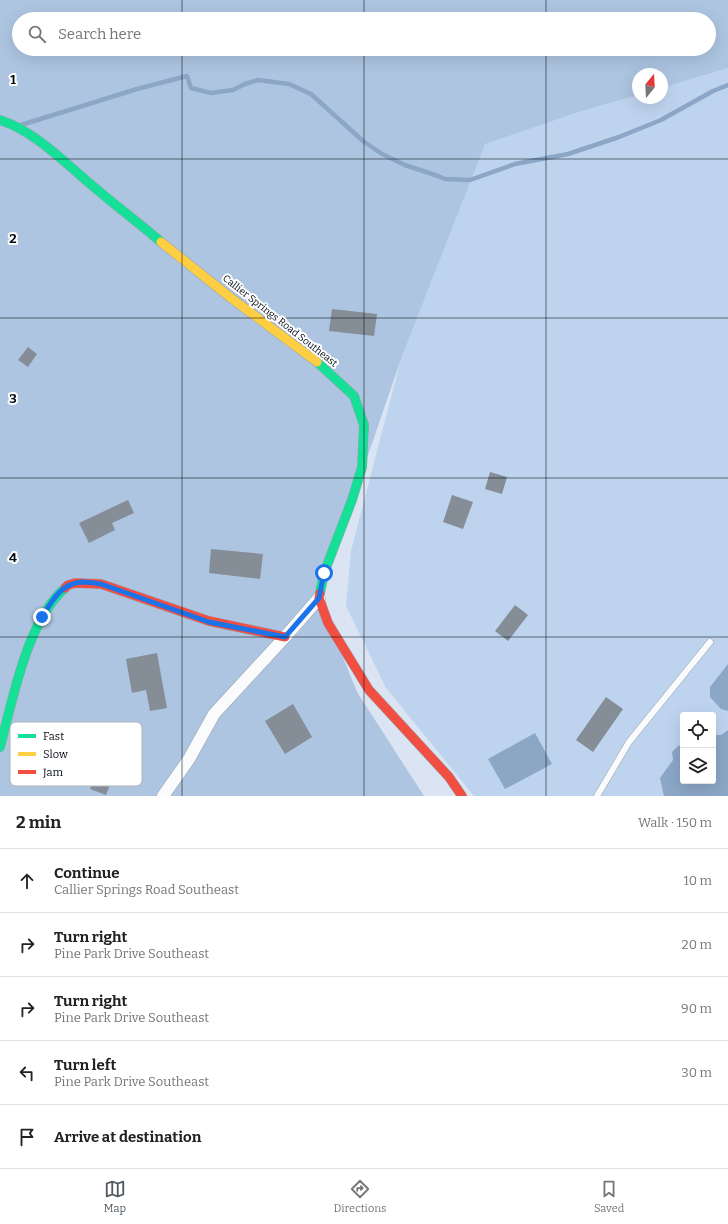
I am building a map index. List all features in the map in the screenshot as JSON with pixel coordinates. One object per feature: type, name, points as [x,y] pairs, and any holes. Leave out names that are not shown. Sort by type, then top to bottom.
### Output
[{"type":"street","name":"Callier Springs Road Southeast","points":[[0,120],[13,124],[53,151],[94,187],[231,298],[321,365],[354,396],[364,426],[362,467],[352,500],[324,573],[319,598]]},
{"type":"street","points":[[0,747],[29,644],[42,617],[57,593],[69,584],[82,582],[101,584],[209,622],[285,637]]},
{"type":"street","points":[[163,796],[189,759],[214,714],[319,598],[328,623],[369,690],[449,777],[462,796]]},
{"type":"lane","points":[[597,796],[629,742],[710,642]]},
{"type":"shaded area","points":[[0,0],[728,0],[728,68],[668,86],[668,68],[632,68],[632,97],[582,111],[485,144],[401,359],[319,598],[357,692],[424,796],[0,796]]},
{"type":"shaded area","points":[[728,68],[728,796],[474,796],[386,688],[346,606],[351,551],[401,359],[484,144],[582,111],[632,97],[632,104],[668,104],[668,86]]},
{"type":"shaded area","points":[[728,664],[728,711],[721,709],[710,697],[710,687]]},
{"type":"shaded area","points":[[728,730],[728,796],[664,796],[660,778],[673,760],[672,752],[680,745],[680,784],[716,784],[716,735],[721,735]]},
{"type":"shaded area","points":[[535,733],[552,764],[505,789],[488,759]]},
{"type":"building","points":[[332,309],[377,314],[374,336],[329,331]]},
{"type":"building","points":[[28,347],[37,354],[28,367],[18,360]]},
{"type":"building","points":[[490,472],[507,477],[502,494],[485,489]]},
{"type":"building","points":[[452,495],[473,502],[463,529],[443,522]]},
{"type":"building","points":[[128,500],[134,513],[112,523],[115,530],[89,543],[79,523]]},
{"type":"building","points":[[211,549],[263,554],[260,579],[209,573]]},
{"type":"building","points":[[515,605],[528,615],[508,641],[495,631]]},
{"type":"building","points":[[157,653],[167,708],[150,711],[146,690],[132,693],[126,659]]},
{"type":"building","points":[[606,697],[623,709],[593,752],[576,740]]},
{"type":"building","points":[[293,704],[312,737],[285,754],[265,721]]},
{"type":"building","points":[[91,786],[109,786],[106,795],[90,789]]},
{"type":"waterway","points":[[21,125],[137,89],[187,76],[191,88],[211,93],[233,90],[258,80],[289,84],[311,94],[363,141],[382,154],[405,165],[445,179],[470,180],[515,164],[568,154],[619,137],[661,120],[713,91],[728,85]]},
{"type":"traffic: fast","points":[[0,120],[26,132],[50,149],[161,242]]},
{"type":"traffic: fast","points":[[317,362],[354,396],[364,425],[362,467],[352,500],[324,573],[320,593]]},
{"type":"traffic: fast","points":[[0,747],[16,684],[31,640],[52,602],[65,588]]},
{"type":"traffic: slow","points":[[161,242],[231,298],[317,362]]},
{"type":"traffic: jam","points":[[65,588],[68,585],[75,583],[101,584],[209,621],[285,637]]},
{"type":"traffic: jam","points":[[320,593],[319,598],[328,623],[369,690],[449,777],[462,796]]},
{"type":"route","points":[[42,617],[57,593],[69,584],[82,582],[101,584],[209,622],[285,637],[319,598],[324,573]]}]
